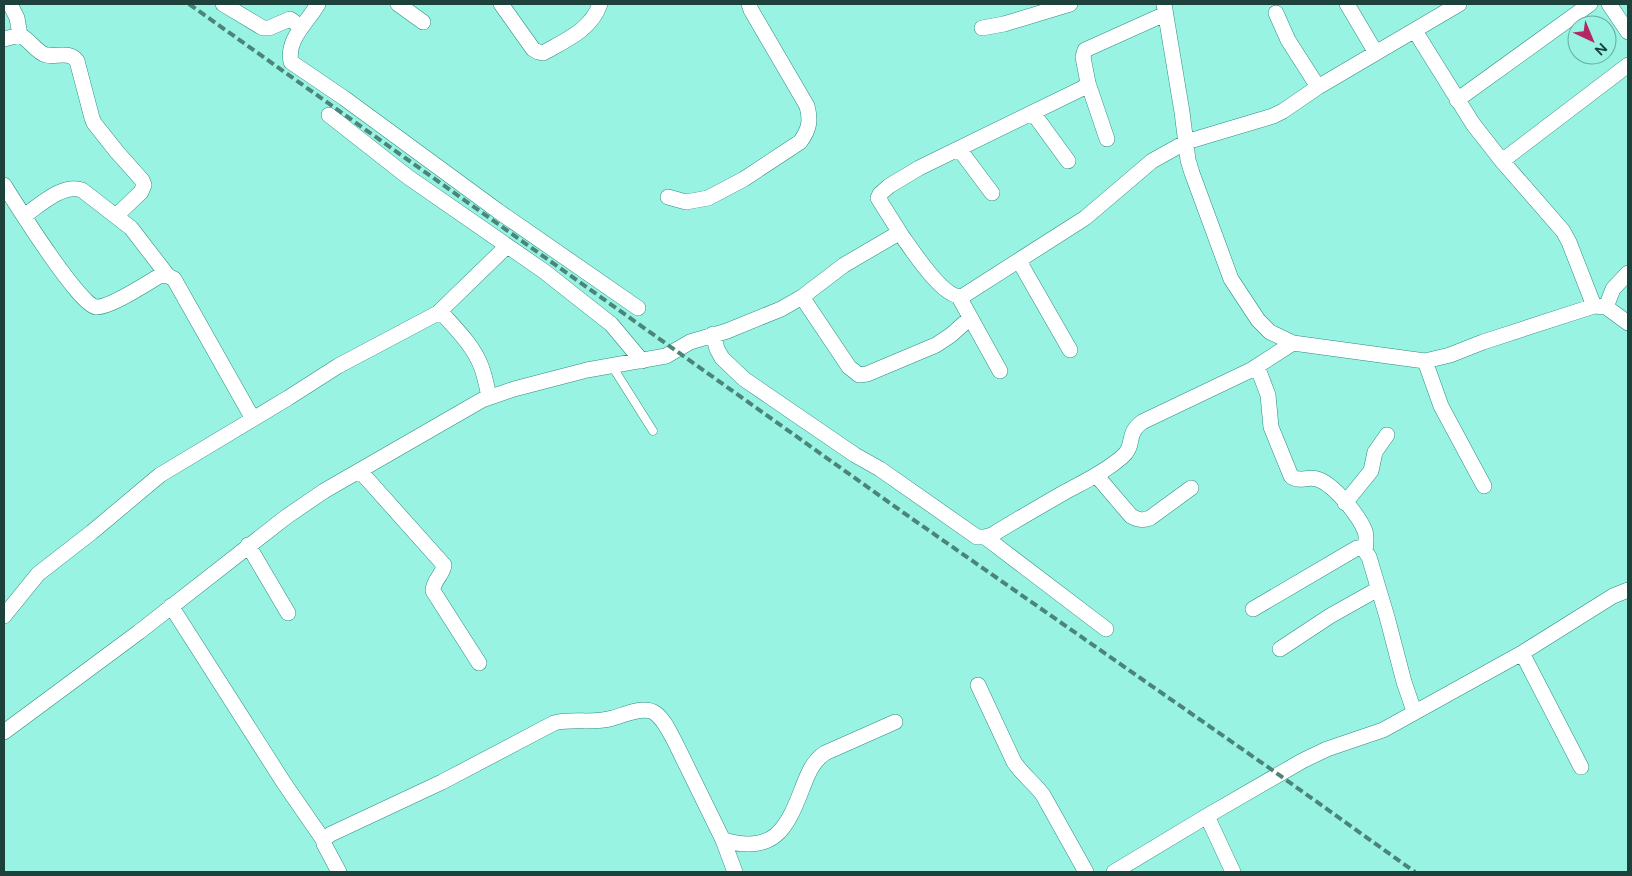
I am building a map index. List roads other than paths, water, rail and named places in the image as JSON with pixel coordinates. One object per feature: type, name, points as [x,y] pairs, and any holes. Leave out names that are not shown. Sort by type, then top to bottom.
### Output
[{"type":"street","points":[[10,4],[17,18],[20,35],[45,54],[70,55],[74,57],[79,66],[94,123],[142,180],[144,185],[141,192],[116,216]]},
{"type":"street","points":[[223,4],[263,28],[269,28],[290,19],[303,25]]},
{"type":"street","points":[[398,4],[423,22]]},
{"type":"street","points":[[501,4],[533,49],[543,53],[589,24],[597,13],[600,4]]},
{"type":"street","points":[[668,197],[686,202],[708,198],[744,179],[800,142],[806,134],[810,124],[807,106],[749,4]]},
{"type":"street","points":[[982,28],[1004,24],[1070,4]]},
{"type":"street","points":[[1347,4],[1376,53]]},
{"type":"street","points":[[1088,83],[1084,88],[895,182],[880,194],[878,198],[902,236],[936,280],[952,295],[959,297],[968,293],[1095,211],[1152,161],[1186,142],[1273,116],[1283,111],[1459,4]]},
{"type":"street","points":[[1457,100],[1590,4]]},
{"type":"street","points":[[1609,4],[1628,32]]},
{"type":"street","points":[[316,7],[294,39],[290,57],[293,64],[344,98],[498,211],[638,308]]},
{"type":"street","points":[[1107,139],[1088,83],[1083,57],[1086,50],[1164,9],[1188,160],[1231,279],[1258,320],[1270,332],[1293,343],[1425,361],[1450,355],[1482,342],[1600,306],[1628,272]]},
{"type":"street","points":[[1276,13],[1288,40],[1318,88]]},
{"type":"street","points":[[1415,31],[1473,124],[1502,161],[1563,231],[1600,306],[1628,323]]},
{"type":"street","points":[[4,39],[20,35]]},
{"type":"street","points":[[1502,161],[1628,65]]},
{"type":"street","points":[[1032,113],[1068,161]]},
{"type":"street","points":[[329,115],[408,177],[545,272],[611,324],[642,361]]},
{"type":"street","points":[[960,149],[992,193]]},
{"type":"street","points":[[4,185],[65,276],[92,306],[105,306],[162,275],[174,279],[253,419]]},
{"type":"street","points":[[24,216],[62,190],[75,187],[82,190],[116,216],[138,236],[168,276]]},
{"type":"street","points":[[6,724],[171,606],[248,545],[324,491],[489,397],[587,370],[666,356],[690,342],[727,331],[781,309],[802,297],[861,254],[894,236],[899,234],[902,236]]},
{"type":"street","points":[[4,616],[38,574],[178,462],[253,419],[338,366],[440,311],[507,246]]},
{"type":"street","points":[[1019,261],[1070,350]]},
{"type":"street","points":[[802,297],[849,367],[859,375],[866,374],[936,345],[970,318]]},
{"type":"street","points":[[959,297],[1000,371]]},
{"type":"street","points":[[440,311],[470,345],[482,367],[489,397]]},
{"type":"street","points":[[712,334],[722,358],[744,379],[855,456],[880,469],[978,537],[992,535],[1096,475],[1124,456],[1131,444],[1131,434],[1142,422],[1257,366],[1293,343]]},
{"type":"street","points":[[1425,361],[1441,406],[1484,486]]},
{"type":"street","points":[[1257,366],[1268,395],[1271,426],[1291,476],[1298,480],[1316,478],[1322,481],[1346,503],[1366,533],[1365,551],[1414,711]]},
{"type":"street","points":[[1346,503],[1371,472],[1375,452],[1387,434]]},
{"type":"street","points":[[360,471],[444,564],[443,571],[434,583],[433,591],[479,663]]},
{"type":"street","points":[[1096,475],[1131,516],[1138,520],[1150,518],[1191,488]]},
{"type":"street","points":[[985,537],[1106,629]]},
{"type":"street","points":[[248,545],[288,613]]},
{"type":"street","points":[[1252,610],[1356,548],[1362,548],[1365,551]]},
{"type":"street","points":[[1280,650],[1330,616],[1378,589]]},
{"type":"street","points":[[1114,872],[1207,816],[1327,749],[1383,730],[1414,711],[1522,653],[1613,596],[1628,590]]},
{"type":"street","points":[[171,606],[284,783],[324,841],[339,872]]},
{"type":"street","points":[[1522,653],[1581,767]]},
{"type":"street","points":[[978,684],[1014,762],[1043,795],[1086,872]]},
{"type":"street","points":[[324,841],[330,834],[436,785],[554,723],[562,721],[598,722],[646,711],[655,713],[669,731],[723,840],[735,872]]},
{"type":"street","points":[[723,840],[736,844],[750,845],[762,843],[773,838],[784,828],[810,769],[817,759],[895,722]]},
{"type":"street","points":[[1207,816],[1233,872]]},
{"type":"lane","points":[[612,366],[654,431]]},
{"type":"railway","points":[[189,4],[911,518],[1415,872]]}]
